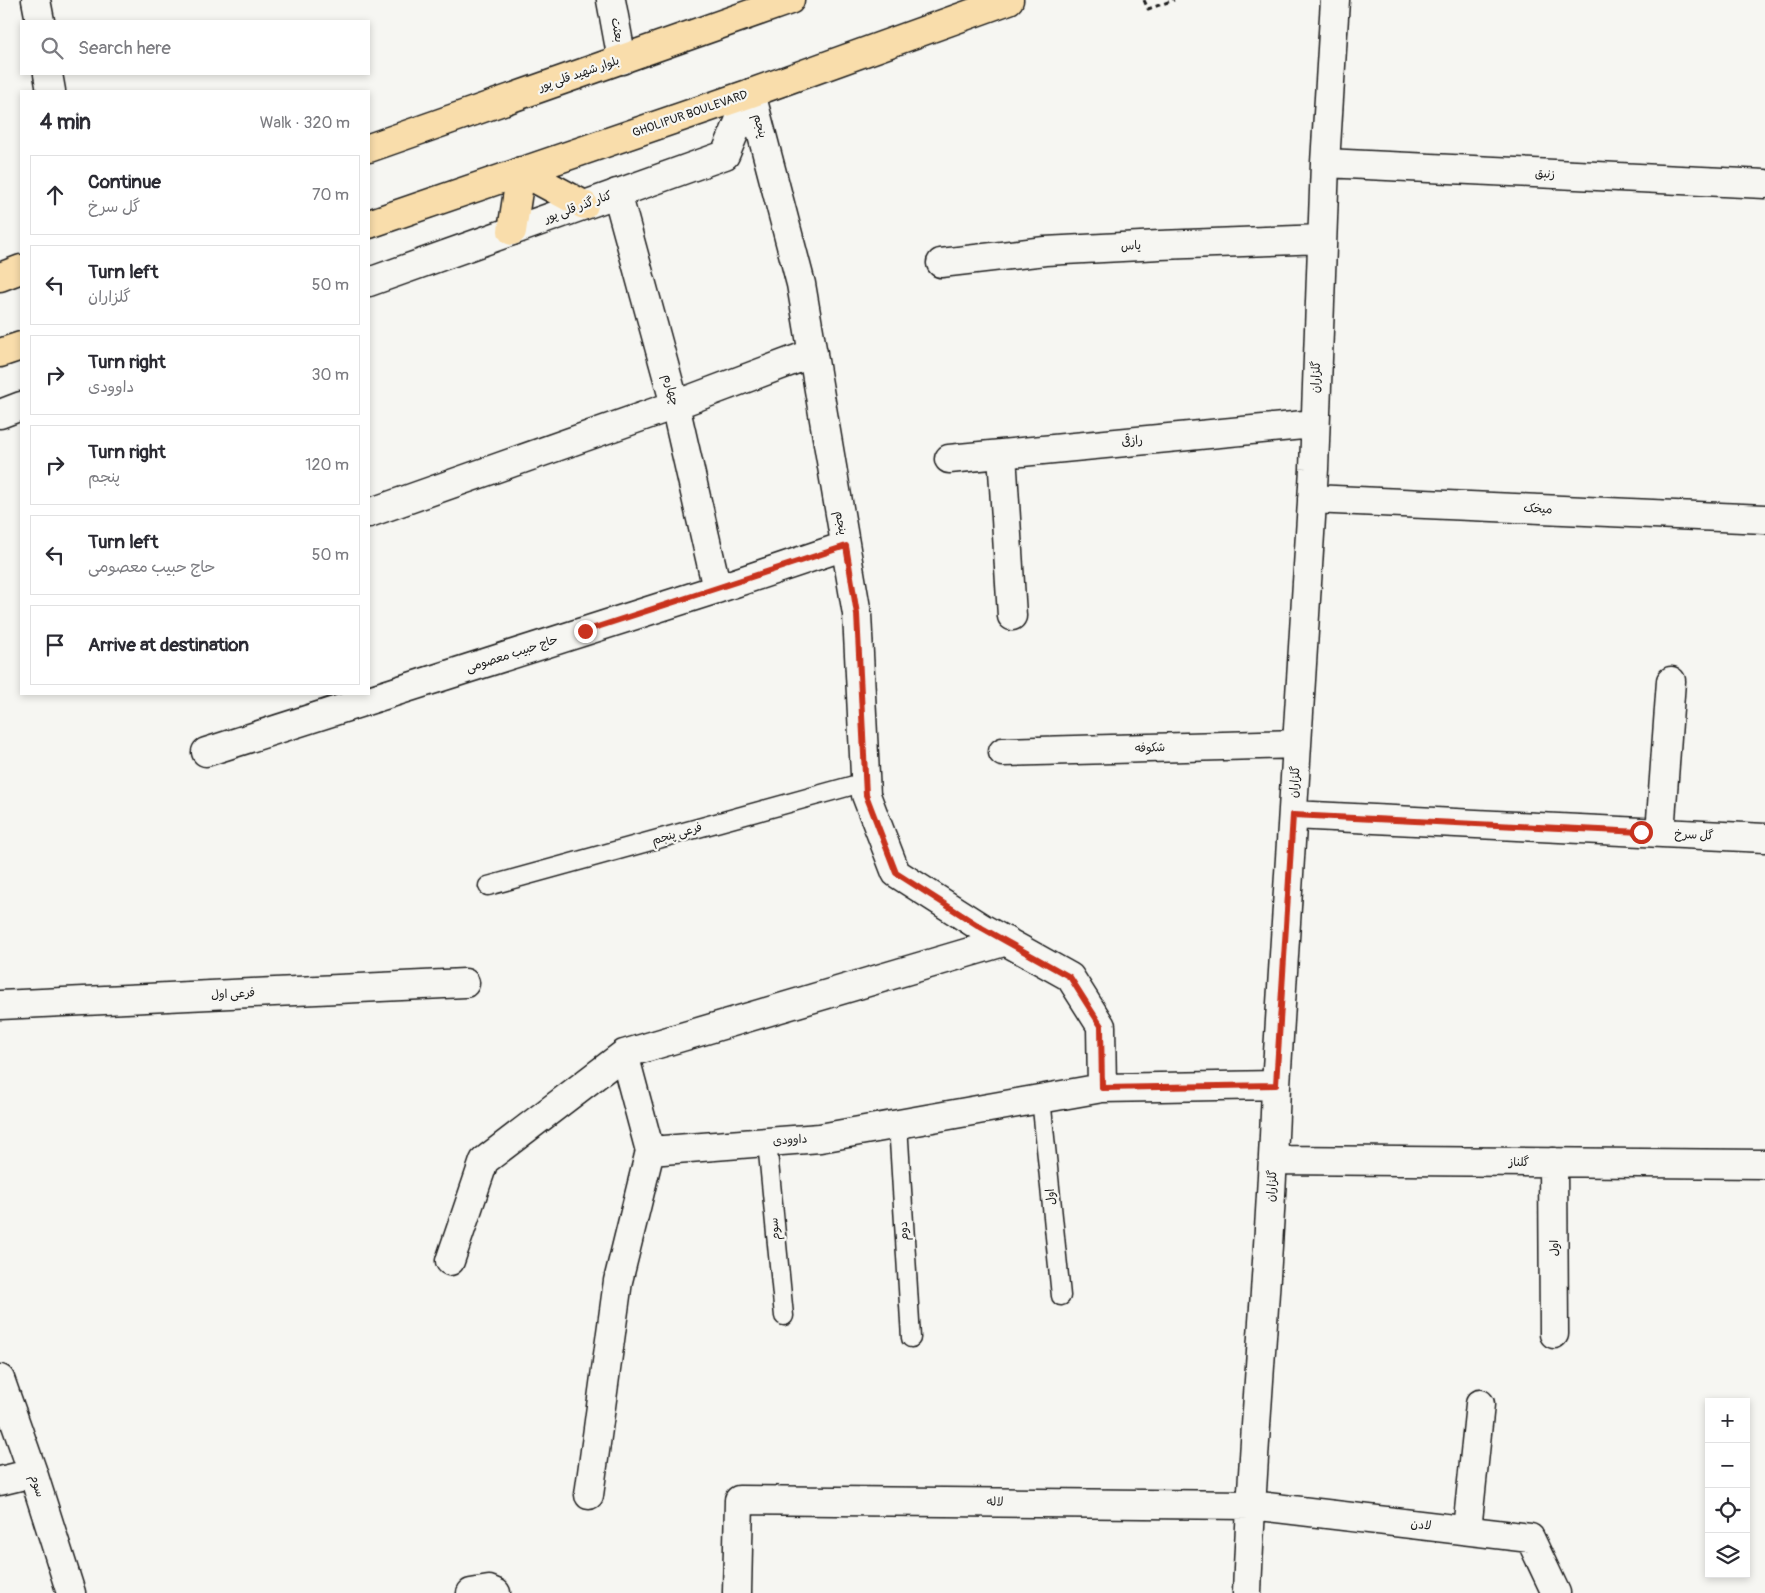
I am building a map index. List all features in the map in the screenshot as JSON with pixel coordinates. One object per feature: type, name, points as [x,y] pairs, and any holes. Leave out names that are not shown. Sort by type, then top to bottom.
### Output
[{"type":"highway","name":"بلوار شهید قلی پور","points":[[370,148],[790,0]]},
{"type":"highway","name":"GHOLIPUR BOULEVARD","points":[[370,224],[751,93],[1010,0]]},
{"type":"highway","points":[[512,231],[521,171],[584,205]]},
{"type":"highway","points":[[0,276],[20,269]]},
{"type":"highway","points":[[0,353],[20,346]]},
{"type":"street","points":[[36,0],[40,20]]},
{"type":"street","name":"بعثت","points":[[611,0],[622,60]]},
{"type":"street","name":"گلزاران","points":[[1247,1593],[1250,1505],[1274,1160],[1276,1085],[1312,499],[1325,163],[1336,0]]},
{"type":"street","points":[[48,75],[51,90]]},
{"type":"street","name":"کنار گذر قلی پور","points":[[370,282],[725,155],[751,93]]},
{"type":"street","name":"پنجم","points":[[751,93],[800,284],[846,546],[857,614],[866,795],[896,873],[982,928],[1070,977],[1101,1026],[1102,1088]]},
{"type":"street","name":"زنبق","points":[[1325,163],[1765,184]]},
{"type":"street","name":"چهارم","points":[[617,193],[675,405],[717,589]]},
{"type":"street","name":"یاس","points":[[941,263],[1054,251],[1322,239]]},
{"type":"street","points":[[370,513],[813,354]]},
{"type":"street","points":[[0,414],[20,406]]},
{"type":"street","name":"رازقی","points":[[949,459],[1314,424]]},
{"type":"street","points":[[1002,454],[1012,616]]},
{"type":"street","name":"میخک","points":[[1312,499],[1765,519]]},
{"type":"street","name":"حاج حبیب معصومی","points":[[206,752],[846,546]]},
{"type":"street","points":[[1660,833],[1671,681]]},
{"type":"street","name":"شکوفه","points":[[1003,752],[1297,744]]},
{"type":"street","name":"گل سرخ","points":[[1293,815],[1765,838]]},
{"type":"street","points":[[450,1261],[484,1161],[624,1054],[1007,941]]},
{"type":"street","name":"فرعی اول","points":[[0,1005],[465,983]]},
{"type":"street","points":[[590,1495],[618,1281],[650,1151],[624,1054]]},
{"type":"street","name":"داوودی","points":[[650,1151],[820,1138],[1102,1088],[1276,1085]]},
{"type":"street","name":"گلناز","points":[[1274,1160],[1765,1164]]},
{"type":"street","name":"اول","points":[[1553,1162],[1554,1334]]},
{"type":"street","name":"سوم","points":[[0,1379],[33,1473],[71,1593]]},
{"type":"street","points":[[1466,1530],[1480,1404]]},
{"type":"street","points":[[0,1481],[33,1473]]},
{"type":"street","name":"لاله","points":[[737,1593],[739,1500],[1250,1505]]},
{"type":"street","name":"لادن","points":[[1250,1505],[1530,1538],[1556,1593]]},
{"type":"street","points":[[471,1593],[489,1590],[496,1593]]},
{"type":"lane","name":"فرعی پنجم","points":[[488,886],[865,782]]},
{"type":"lane","name":"اول","points":[[1041,1098],[1061,1296]]},
{"type":"lane","name":"دوم","points":[[898,1124],[910,1338]]},
{"type":"lane","name":"سوم","points":[[767,1142],[784,1316]]},
{"type":"path","points":[[1144,0],[1148,10],[1174,0]]},
{"type":"route","points":[[585,631],[846,546],[857,614],[866,795],[896,873],[982,928],[1070,977],[1101,1026],[1102,1088],[1276,1085],[1293,815],[1641,832]]}]
